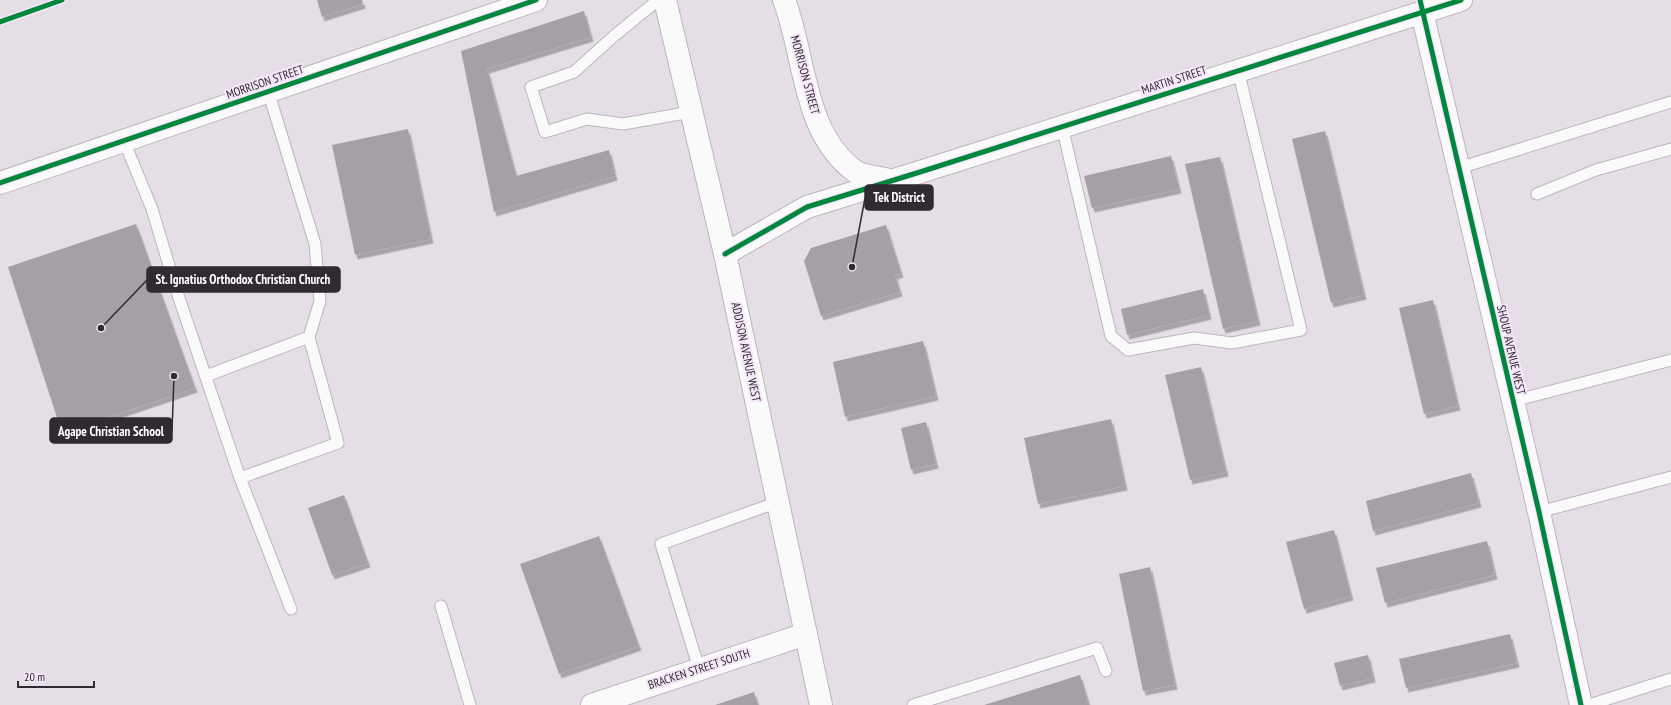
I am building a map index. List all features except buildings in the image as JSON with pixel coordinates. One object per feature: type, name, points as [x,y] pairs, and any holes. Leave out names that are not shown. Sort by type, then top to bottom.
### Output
[{"type":"street","name":"MORRISON STREET","points":[[0,184],[536,0]]},
{"type":"street","name":"ADDISON AVENUE WEST","points":[[664,0],[725,254],[821,705]]},
{"type":"street","name":"MORRISON STREET","points":[[784,0],[815,116],[832,150],[858,173],[893,181]]},
{"type":"street","name":"MARTIN STREET","points":[[725,254],[807,207],[893,181],[1238,70],[1421,6],[1461,0]]},
{"type":"street","name":"SHOUP AVENUE WEST","points":[[1421,6],[1539,512],[1581,705]]},
{"type":"street","name":"BRACKEN STREET SOUTH","points":[[592,705],[806,634]]},
{"type":"lane","points":[[658,0],[614,36],[574,72],[531,87],[545,132],[587,119],[623,124],[691,112]]},
{"type":"lane","points":[[1062,126],[1111,336],[1128,350],[1194,338],[1232,343],[1301,330],[1238,70]]},
{"type":"lane","points":[[240,478],[338,443],[309,337],[320,301],[315,244],[268,92]]},
{"type":"lane","points":[[1459,168],[1671,102]]},
{"type":"lane","points":[[124,141],[152,209],[177,292],[240,478],[291,609]]},
{"type":"lane","points":[[1537,194],[1596,170],[1671,149]]},
{"type":"lane","points":[[206,376],[309,337]]},
{"type":"lane","points":[[1513,401],[1671,360]]},
{"type":"lane","points":[[1539,512],[1671,477]]},
{"type":"lane","points":[[699,669],[661,544],[778,502]]},
{"type":"lane","points":[[441,606],[470,705]]},
{"type":"lane","points":[[913,705],[1097,648],[1106,671]]},
{"type":"lane","points":[[1589,705],[1671,679]]},
{"type":"cycle path","points":[[0,22],[62,0]]},
{"type":"cycle path","points":[[0,183],[536,0]]},
{"type":"cycle path","points":[[1420,0],[1539,512],[1581,705]]},
{"type":"cycle path","points":[[725,254],[807,207],[1461,0]]},
{"type":"place","name":"Tek District","points":[[852,267]]},
{"type":"place","name":"St. Ignatius Orthodox Christian Church","points":[[101,328]]},
{"type":"place","name":"Agape Christian School","points":[[174,376]]}]
